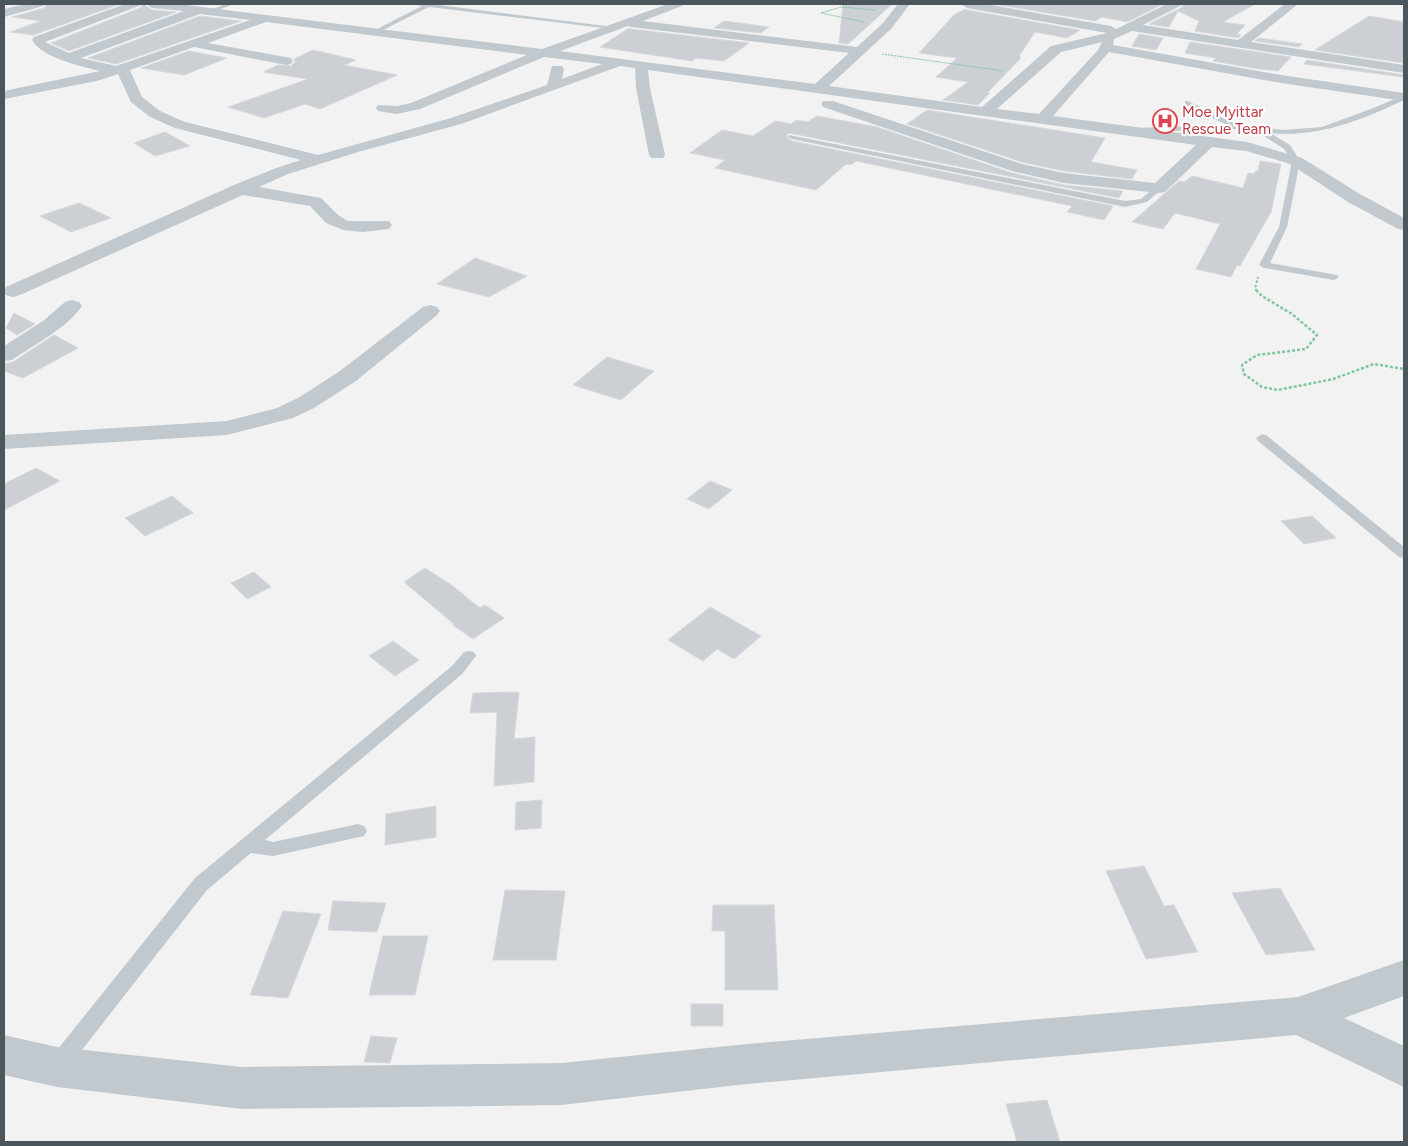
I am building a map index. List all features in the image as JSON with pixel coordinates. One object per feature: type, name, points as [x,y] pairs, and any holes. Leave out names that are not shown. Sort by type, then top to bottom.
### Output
[{"type":"street","points":[[4,13],[39,4]]},
{"type":"street","points":[[123,69],[82,64],[40,44],[38,40],[135,4]]},
{"type":"street","points":[[152,4],[641,65],[1247,147],[1296,161],[1354,198],[1404,226]]},
{"type":"street","points":[[382,108],[397,110],[415,106],[542,53],[678,4]]},
{"type":"street","points":[[967,4],[1116,36],[1282,79],[1404,97]]},
{"type":"street","points":[[1043,119],[1116,36],[1175,4]]},
{"type":"street","points":[[1240,44],[1292,4]]},
{"type":"street","points":[[4,95],[68,84],[123,69],[262,17],[279,7]]},
{"type":"street","points":[[818,89],[887,26],[900,8]]},
{"type":"street","points":[[68,58],[205,11]]},
{"type":"street","points":[[625,22],[861,51]]},
{"type":"street","points":[[985,112],[1056,49],[1116,36],[1240,44],[1404,69]]},
{"type":"street","points":[[194,44],[286,61]]},
{"type":"street","points":[[554,87],[560,55]]},
{"type":"street","points":[[13,291],[266,177],[316,160],[456,121],[619,63]]},
{"type":"street","points":[[641,65],[643,88],[657,155]]},
{"type":"street","points":[[4,82],[103,68]]},
{"type":"street","points":[[123,69],[136,99],[155,114],[180,125],[316,160]]},
{"type":"street","points":[[703,74],[731,83],[816,100],[1027,170],[1082,180],[1159,188],[1210,141]]},
{"type":"street","points":[[240,190],[314,202],[325,209],[333,220],[347,226],[384,225]]},
{"type":"street","points":[[4,355],[50,325],[72,306]]},
{"type":"street","points":[[4,442],[227,428],[266,419],[285,413],[324,393],[430,311]]},
{"type":"street","points":[[4,1055],[57,1067],[242,1088],[562,1084],[747,1064],[1298,1016],[1404,978]]},
{"type":"street","points":[[1298,1016],[1404,1067]]},
{"type":"lane","points":[[205,11],[231,4]]},
{"type":"lane","points":[[416,4],[611,27]]},
{"type":"lane","points":[[377,31],[429,5]]},
{"type":"lane","points":[[1130,130],[1238,127],[1295,132],[1323,129],[1380,109],[1404,97]]},
{"type":"lane","points":[[1188,102],[1238,127]]},
{"type":"lane","points":[[1260,130],[1281,142],[1296,161],[1283,226],[1264,265],[1334,277]]},
{"type":"lane","points":[[792,137],[1125,204],[1143,202],[1159,188]]},
{"type":"lane","points":[[1262,438],[1404,554]]},
{"type":"lane","points":[[57,1067],[200,884],[457,670],[469,656]]},
{"type":"lane","points":[[248,845],[274,849],[358,831]]},
{"type":"path","points":[[887,26],[836,18],[821,13],[832,8],[846,6],[900,8]]},
{"type":"path","points":[[861,51],[1029,74]]},
{"type":"path","points":[[1264,265],[1256,281],[1255,289],[1262,296],[1292,314],[1317,335],[1306,349],[1257,355],[1242,365],[1244,374],[1262,387],[1278,390],[1333,379],[1374,364],[1404,369]]},
{"type":"building","points":[[47,4],[120,4],[33,35],[10,32],[41,21],[12,17],[44,8]]},
{"type":"building","points":[[143,4],[152,10],[176,12],[69,51],[51,43],[140,8]]},
{"type":"building","points":[[843,4],[892,4],[848,44],[839,43]]},
{"type":"building","points":[[994,4],[1163,4],[1127,22],[1102,17],[1095,21]]},
{"type":"building","points":[[1184,4],[1255,4],[1223,22],[1245,25],[1237,34],[1241,35],[1238,38],[1195,31],[1199,21],[1178,11],[1169,27],[1149,24],[1181,8]]},
{"type":"building","points":[[965,9],[1080,30],[1067,38],[1035,32],[1019,56],[1021,58],[978,105],[943,100],[968,82],[936,77],[957,58],[919,53],[954,15]]},
{"type":"building","points":[[200,16],[241,21],[116,64],[88,58]]},
{"type":"building","points":[[1369,16],[1404,22],[1404,63],[1315,50]]},
{"type":"building","points":[[724,21],[769,27],[761,33],[714,28]]},
{"type":"building","points":[[629,28],[749,43],[724,61],[696,58],[692,61],[600,47]]},
{"type":"building","points":[[1139,34],[1163,38],[1156,50],[1132,46]]},
{"type":"building","points":[[1259,38],[1302,44],[1299,47],[1255,41]]},
{"type":"building","points":[[1190,42],[1291,57],[1278,71],[1259,69],[1213,61],[1216,58],[1185,53]]},
{"type":"building","points":[[313,50],[356,60],[344,65],[397,75],[320,109],[305,104],[264,118],[228,107],[308,79],[263,72],[278,65],[291,66],[295,62],[294,59]]},
{"type":"building","points":[[189,51],[227,58],[184,75],[141,68]]},
{"type":"building","points":[[1307,60],[1404,75],[1404,77],[1304,64]]},
{"type":"building","points":[[927,110],[1105,138],[1091,162],[1137,170],[1132,179],[1064,171],[1022,162],[907,124]]},
{"type":"building","points":[[817,116],[877,127],[1012,173],[1064,185],[1123,191],[1119,198],[789,133],[786,136],[792,141],[1113,206],[1104,220],[1067,212],[1072,206],[856,161],[851,165],[846,164],[816,190],[715,168],[725,160],[690,153],[722,130],[753,136],[775,121],[791,124],[796,120],[808,122]]},
{"type":"building","points":[[165,132],[190,146],[155,156],[134,143]]},
{"type":"building","points":[[1260,161],[1281,164],[1271,212],[1240,266],[1237,265],[1231,277],[1196,269],[1220,224],[1175,213],[1163,229],[1132,222],[1179,181],[1185,182],[1192,176],[1243,188],[1248,173],[1254,174],[1255,171],[1258,171]]},
{"type":"building","points":[[79,203],[111,218],[71,232],[40,216]]},
{"type":"building","points":[[475,258],[527,276],[489,297],[437,284]]},
{"type":"building","points":[[14,313],[35,324],[17,335],[6,328]]},
{"type":"building","points":[[54,335],[78,348],[23,378],[4,371],[4,364],[13,362]]},
{"type":"building","points":[[607,357],[654,371],[621,400],[573,385]]},
{"type":"building","points":[[36,468],[60,481],[4,510],[4,484]]},
{"type":"building","points":[[710,481],[732,490],[709,509],[687,499]]},
{"type":"building","points":[[172,496],[193,513],[145,536],[125,518]]},
{"type":"building","points":[[1312,516],[1336,538],[1304,544],[1281,521]]},
{"type":"building","points":[[425,568],[450,584],[480,608],[485,605],[504,618],[473,639],[453,625],[404,582]]},
{"type":"building","points":[[254,572],[271,587],[247,599],[231,583]]},
{"type":"building","points":[[710,607],[761,636],[734,659],[717,649],[703,661],[668,640]]},
{"type":"building","points":[[393,641],[419,660],[395,676],[369,656]]},
{"type":"building","points":[[519,692],[514,739],[535,737],[534,782],[494,786],[497,712],[470,713],[473,693]]},
{"type":"building","points":[[542,800],[541,828],[515,830],[516,802]]},
{"type":"building","points":[[436,806],[436,837],[385,845],[386,814]]},
{"type":"building","points":[[1144,866],[1164,906],[1174,905],[1198,952],[1146,959],[1106,871]]},
{"type":"building","points":[[1280,888],[1315,950],[1266,955],[1232,893]]},
{"type":"building","points":[[505,890],[565,891],[556,960],[493,960]]},
{"type":"building","points":[[333,901],[386,903],[377,932],[328,930]]},
{"type":"building","points":[[713,905],[774,905],[778,990],[725,990],[725,931],[712,931]]},
{"type":"building","points":[[283,911],[321,914],[288,998],[250,995]]},
{"type":"building","points":[[383,936],[428,936],[415,995],[369,995]]},
{"type":"building","points":[[691,1004],[723,1004],[723,1026],[691,1026]]},
{"type":"building","points":[[371,1036],[397,1038],[390,1063],[364,1062]]},
{"type":"building","points":[[1047,1100],[1060,1142],[1017,1142],[1006,1104]]},
{"type":"place","name":"Moe Myittar Rescue Team","points":[[1165,121]]}]
